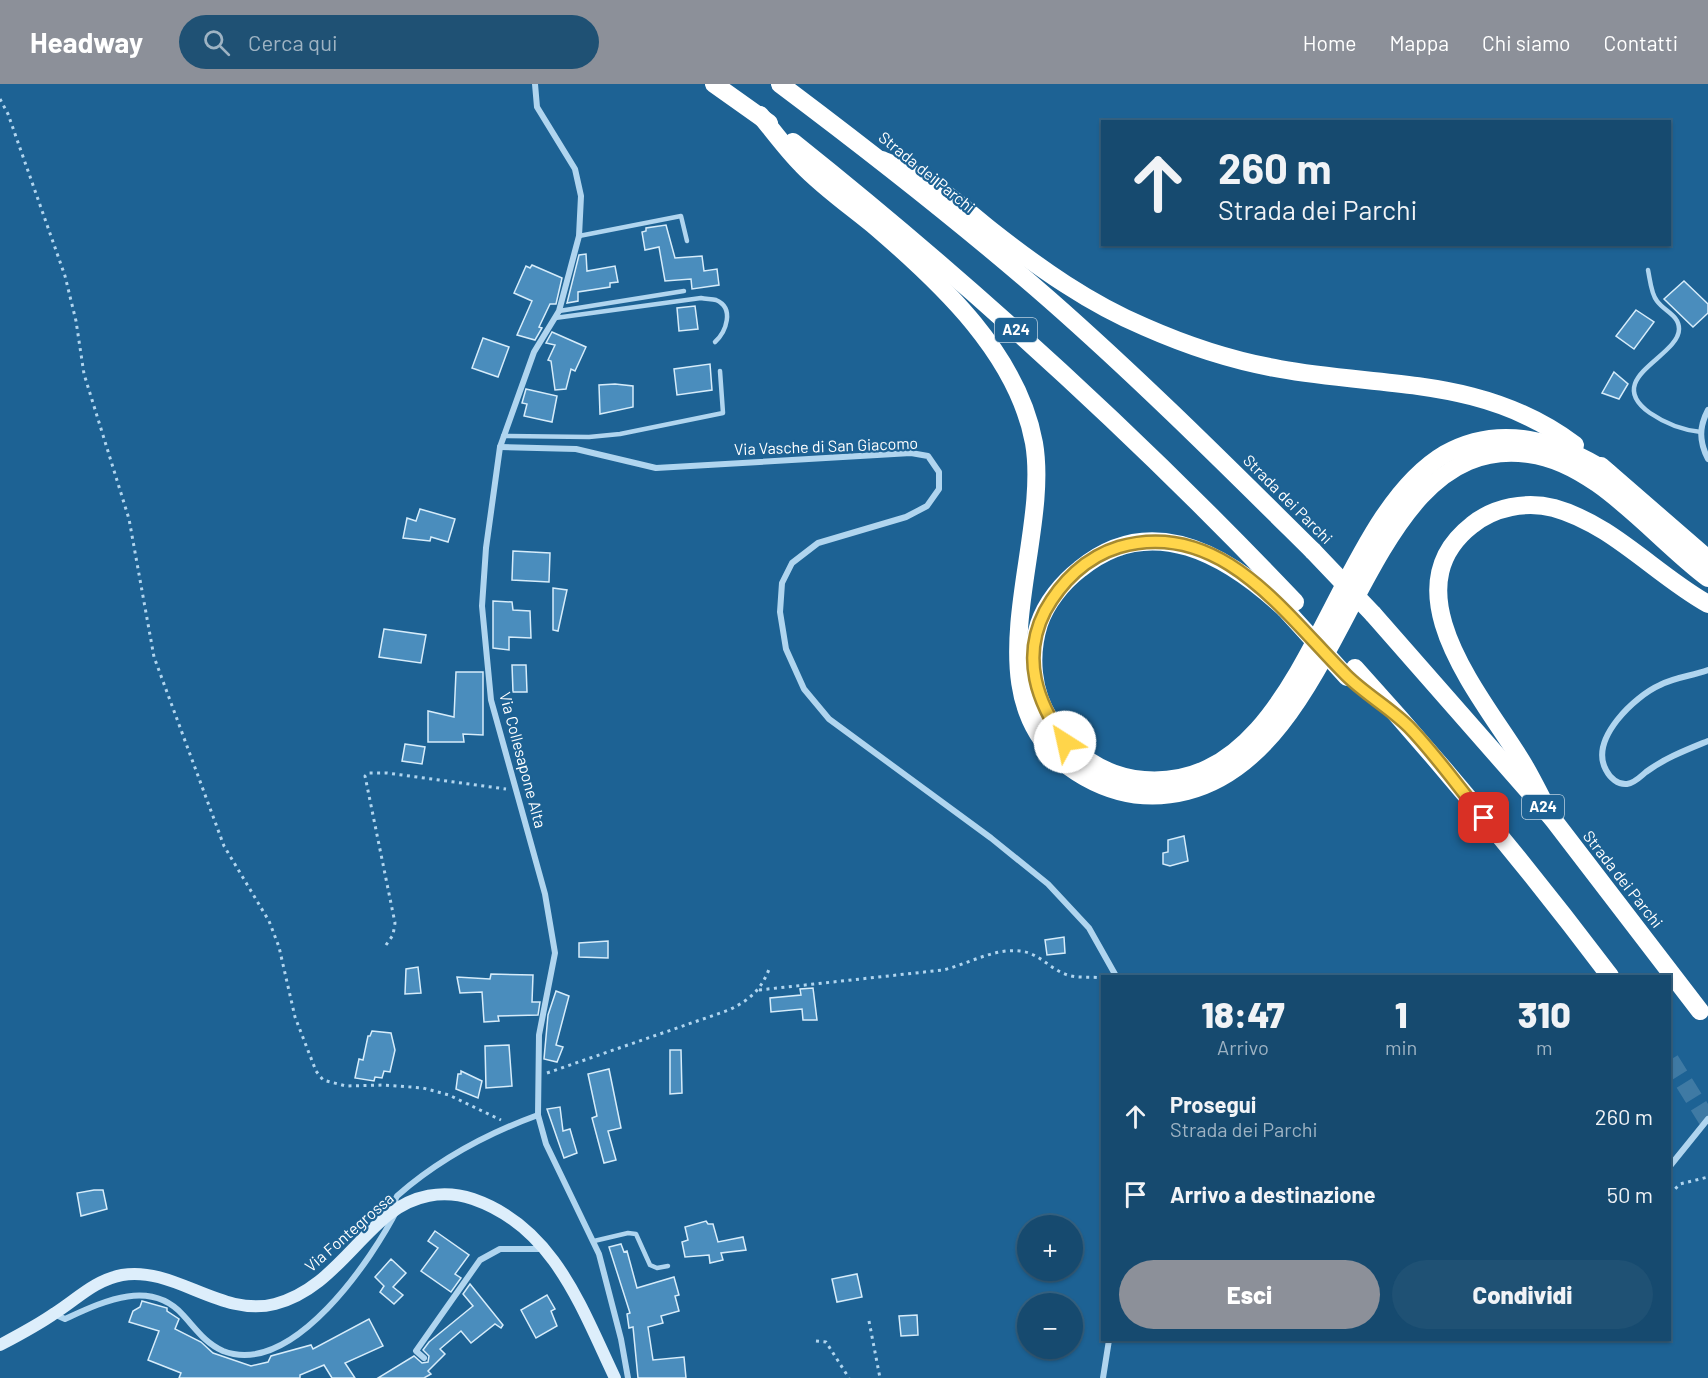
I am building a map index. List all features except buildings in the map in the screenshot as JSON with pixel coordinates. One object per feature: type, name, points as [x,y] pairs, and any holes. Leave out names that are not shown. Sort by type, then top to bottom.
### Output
[{"type":"highway","name":"A24","points":[[714,84],[760,115],[952,273],[1153,456],[1351,672],[1408,726],[1514,853],[1609,975]]},
{"type":"highway","name":"Strada dei Parchi","points":[[780,84],[882,160],[1042,293],[1135,377],[1313,551],[1491,746],[1552,818],[1700,1011]]},
{"type":"highway","points":[[760,115],[803,167],[881,232],[939,287],[986,339],[1022,402],[1033,440],[1037,474],[1031,540],[1017,625],[1020,686],[1038,733],[1060,759],[1085,778],[1129,794],[1153,796],[1176,794],[1205,786],[1233,772],[1258,752],[1298,702],[1401,519],[1424,491],[1448,471],[1473,459],[1497,453],[1528,453],[1576,470],[1602,487],[1708,578]]},
{"type":"highway","points":[[882,160],[930,182],[1038,265],[1106,308],[1146,328],[1202,349],[1280,369],[1432,387],[1472,395],[1546,426],[1582,450],[1708,560]]},
{"type":"highway","points":[[1290,606],[1240,571],[1197,549],[1164,542],[1137,542],[1109,550],[1089,561],[1070,577],[1052,598],[1040,622],[1033,669],[1038,694],[1048,718],[1065,742],[1085,760],[1108,772],[1131,779],[1157,781],[1183,777],[1205,769],[1227,757],[1246,741],[1277,706],[1388,512],[1430,465],[1465,446],[1500,437],[1552,444],[1577,453],[1609,473]]},
{"type":"highway","points":[[1552,818],[1525,766],[1470,683],[1448,642],[1441,615],[1439,590],[1442,567],[1450,549],[1463,532],[1480,518],[1502,508],[1528,505],[1553,508],[1603,531],[1674,584],[1708,604]]},
{"type":"street","name":"Via Collesapone Alta","points":[[535,84],[537,107],[575,169],[581,196],[579,236],[559,311],[534,352],[500,447],[486,548],[482,606],[491,700],[545,894],[555,953],[539,1035],[538,1115],[550,1154],[594,1241],[621,1339],[628,1378]]},
{"type":"street","points":[[1708,410],[1701,432],[1702,447],[1708,459]]},
{"type":"street","name":"Via Vasche di San Giacomo","points":[[500,447],[576,449],[656,468],[911,453],[928,456],[939,472],[939,489],[927,506],[906,517],[818,543],[792,563],[782,583],[781,592],[780,612],[786,649],[804,689],[829,718],[992,838],[1048,884],[1089,928],[1115,975]]},
{"type":"street","points":[[1708,670],[1662,684],[1647,692],[1622,714],[1601,752],[1605,768],[1612,779],[1621,784],[1631,783],[1659,762],[1708,741]]},
{"type":"street","points":[[54,1314],[65,1319],[120,1296],[142,1295],[175,1306],[199,1335],[225,1352],[243,1354],[262,1352],[285,1343],[308,1326],[350,1286],[386,1232],[398,1208],[394,1200],[397,1196],[442,1161],[512,1125],[538,1115]]},
{"type":"street","points":[[1671,1165],[1708,1119]]},
{"type":"street","name":"Via Fontegrossa","points":[[0,1345],[54,1314],[105,1280],[137,1274],[155,1277],[216,1299],[241,1305],[259,1307],[278,1303],[318,1283],[398,1208],[427,1195],[465,1196],[508,1214],[546,1249],[576,1295],[615,1378]]},
{"type":"street","points":[[424,1358],[416,1351],[480,1260],[500,1250],[546,1249]]},
{"type":"street","points":[[1103,1378],[1108,1341]]},
{"type":"lane","points":[[579,236],[681,216],[687,241]]},
{"type":"lane","points":[[1647,270],[1655,300],[1677,319],[1679,330],[1675,339],[1638,377],[1634,390],[1637,399],[1644,408],[1667,424],[1686,431],[1701,432]]},
{"type":"lane","points":[[559,311],[684,291]]},
{"type":"lane","points":[[555,318],[701,298],[717,300],[724,308],[728,320],[724,334],[715,342]]},
{"type":"lane","points":[[503,436],[589,437],[620,434],[723,412],[720,371]]},
{"type":"lane","points":[[594,1241],[628,1233],[636,1234],[650,1265],[657,1268],[668,1266]]},
{"type":"path","points":[[0,99],[8,114],[65,276],[76,321],[84,374],[129,519],[154,657],[224,846],[269,921],[279,947],[295,1017],[316,1071],[323,1080],[346,1086],[384,1085],[423,1088],[449,1095],[512,1125]]},
{"type":"path","points":[[386,945],[393,935],[395,923],[365,776],[369,773],[387,772],[517,790]]},
{"type":"path","points":[[759,990],[943,970],[969,963],[995,952],[1007,951],[1034,955],[1066,975],[1101,978]]},
{"type":"path","points":[[537,1076],[729,1010],[753,997],[770,967]]},
{"type":"path","points":[[1671,1193],[1680,1184],[1708,1176]]},
{"type":"path","points":[[869,1321],[880,1378]]},
{"type":"path","points":[[816,1341],[826,1342],[849,1378]]},
{"type":"tunnel","points":[[1671,1062],[1708,1121]]},
{"type":"route","points":[[1065,742],[1048,718],[1038,694],[1033,669],[1034,645],[1040,622],[1052,598],[1070,577],[1089,561],[1109,550],[1137,542],[1164,542],[1197,549],[1218,558],[1259,585],[1285,609],[1347,676],[1408,726],[1484,818]]}]
